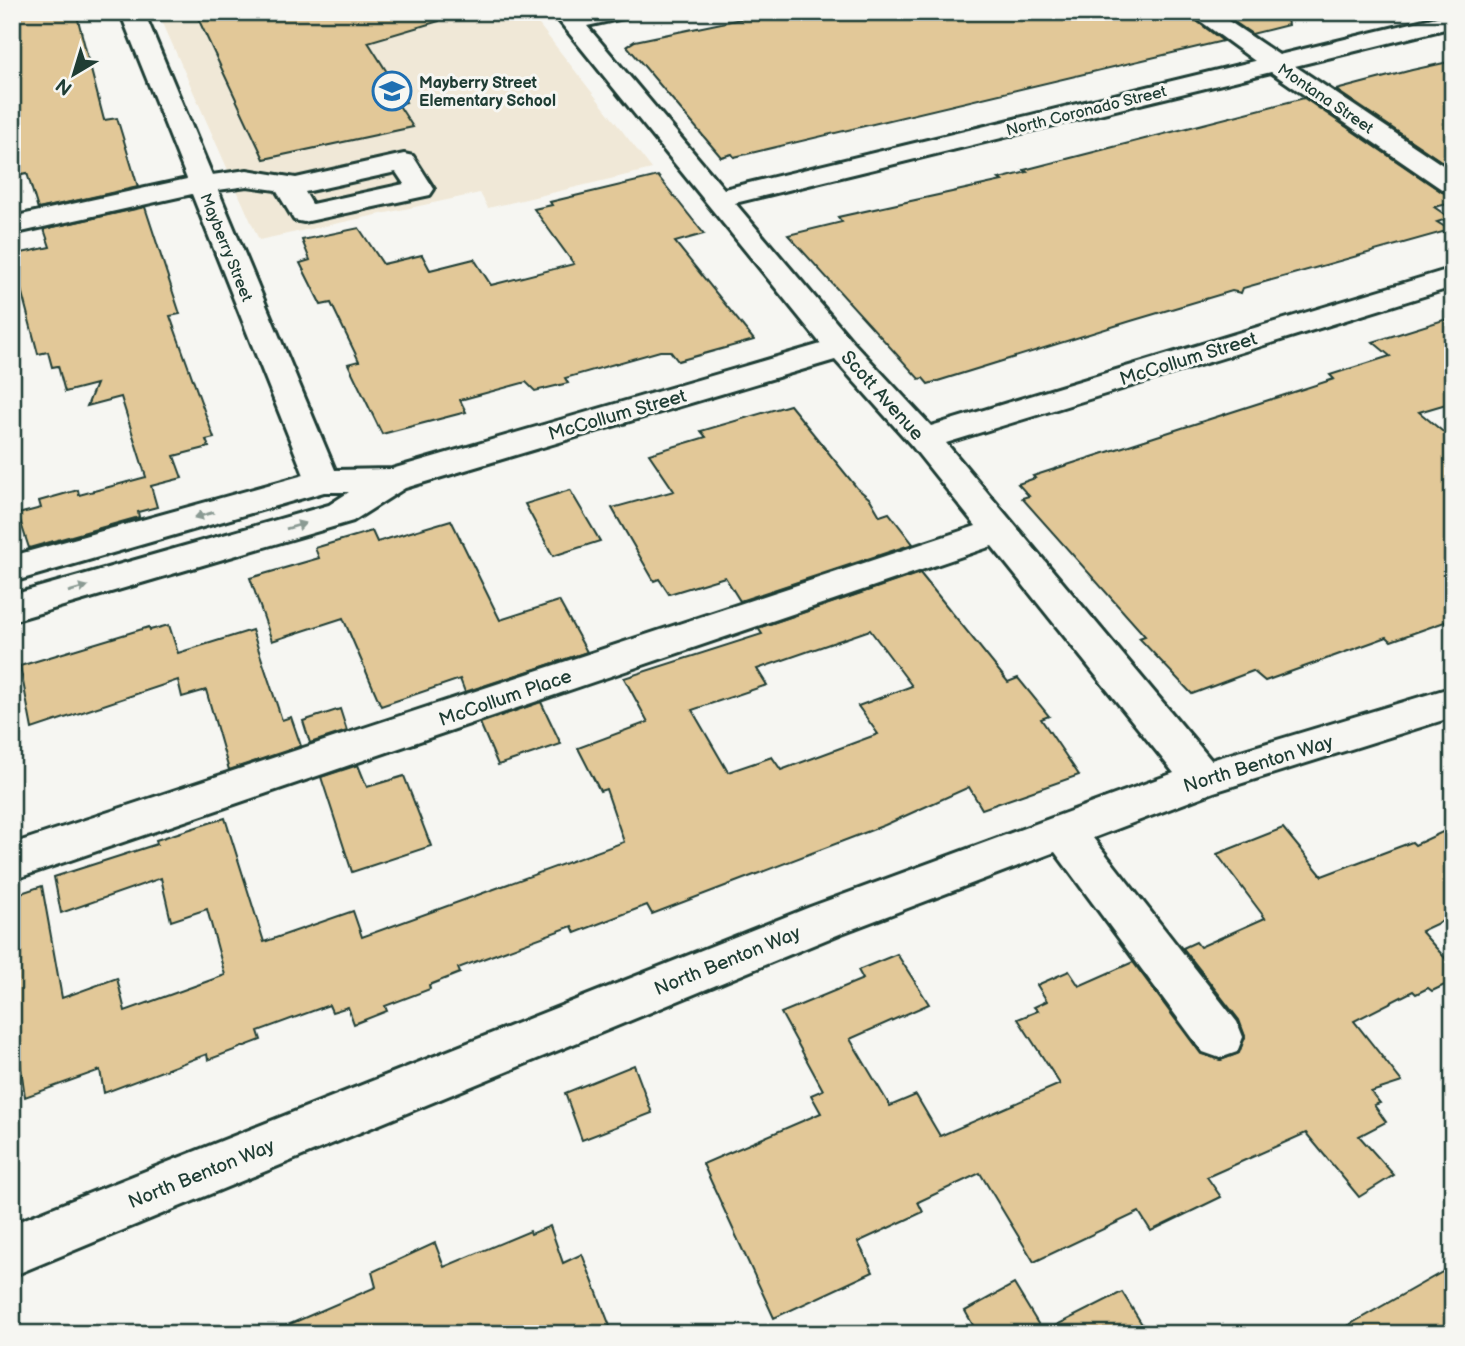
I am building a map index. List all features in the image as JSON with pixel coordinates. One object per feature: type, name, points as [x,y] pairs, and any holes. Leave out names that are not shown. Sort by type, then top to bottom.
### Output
[{"type":"street","name":"Mayberry Street","points":[[132,12],[323,481]]},
{"type":"street","points":[[567,17],[620,12]]},
{"type":"street","name":"Montana Street","points":[[1199,12],[1453,184]]},
{"type":"street","name":"Scott Avenue","points":[[567,17],[720,198],[841,348],[924,439],[1203,779]]},
{"type":"street","name":"North Coronado Street","points":[[720,198],[1453,20]]},
{"type":"street","points":[[12,226],[202,184],[247,178],[286,183],[288,188]]},
{"type":"street","name":"McCollum Street","points":[[924,439],[1453,277]]},
{"type":"street","name":"McCollum Street","points":[[12,569],[323,481],[393,480],[841,348]]},
{"type":"street","name":"McCollum Street","points":[[12,608],[341,513],[393,480]]},
{"type":"street","name":"McCollum Place","points":[[12,862],[998,531]]},
{"type":"street","name":"North Benton Way","points":[[12,1250],[826,920],[1203,779],[1453,702]]},
{"type":"street","points":[[1063,831],[1220,1037]]},
{"type":"shaded area","name":"Mayberry Street Elementary School","points":[[158,12],[529,12],[652,169],[488,208],[480,193],[259,240]]},
{"type":"building","points":[[12,12],[76,12],[104,120],[117,118],[138,187],[38,209],[27,173],[12,176]]},
{"type":"building","points":[[195,12],[438,12],[439,21],[368,42],[406,102],[398,104],[413,127],[264,159]]},
{"type":"building","points":[[774,12],[1185,12],[1223,41],[734,157],[732,154],[721,157],[627,46],[635,41]]},
{"type":"building","points":[[1220,12],[1286,12],[1288,25],[1252,34]]},
{"type":"building","points":[[1453,61],[1453,169],[1336,90],[1412,70]]},
{"type":"building","points":[[1304,98],[1442,192],[1453,195],[1453,203],[1434,207],[1450,218],[1437,222],[1450,230],[1243,288],[1241,293],[1232,291],[928,384],[923,378],[919,379],[788,235],[842,222],[838,217],[1002,181],[999,179],[1027,172],[1024,170]]},
{"type":"building","points":[[658,176],[704,234],[675,242],[754,340],[678,361],[670,351],[660,351],[565,378],[568,383],[535,391],[526,382],[460,400],[466,412],[382,434],[348,364],[359,361],[331,303],[321,305],[300,263],[310,260],[302,240],[359,228],[383,264],[422,255],[430,270],[474,259],[491,285],[574,264],[534,209],[552,205],[550,202]]},
{"type":"building","points":[[145,207],[180,314],[170,316],[214,438],[206,440],[209,447],[174,456],[182,478],[151,486],[157,507],[138,512],[139,517],[29,548],[18,514],[41,508],[39,501],[78,490],[79,495],[146,477],[121,397],[87,406],[96,384],[65,392],[58,366],[52,367],[48,352],[38,354],[12,255],[50,247],[44,229]]},
{"type":"building","points":[[1453,317],[1453,402],[1419,412],[1453,440],[1453,619],[1391,641],[1387,637],[1265,681],[1253,671],[1192,694],[1139,638],[1145,636],[1022,498],[1029,496],[1018,484],[1035,478],[1033,476],[1334,379],[1330,375],[1390,356],[1373,342]]},
{"type":"building","points":[[790,405],[857,488],[870,499],[880,516],[889,513],[913,544],[740,601],[725,577],[669,594],[659,579],[654,581],[612,508],[674,491],[649,454],[706,437],[701,431]]},
{"type":"building","points":[[570,490],[600,541],[553,556],[525,504]]},
{"type":"building","points":[[451,520],[500,620],[559,601],[587,652],[465,692],[460,679],[381,706],[343,618],[272,641],[250,578],[319,558],[315,548],[372,531],[377,542]]},
{"type":"building","points":[[920,573],[1008,682],[1018,678],[1049,716],[1041,719],[1079,775],[982,809],[969,787],[885,825],[652,914],[647,905],[575,933],[572,926],[458,968],[460,973],[429,985],[430,989],[385,1006],[387,1011],[354,1024],[348,1007],[332,1012],[329,1005],[258,1031],[261,1040],[208,1060],[207,1054],[104,1093],[100,1070],[25,1097],[19,1054],[12,1057],[12,896],[42,886],[62,998],[117,978],[125,1011],[225,975],[207,909],[171,921],[161,878],[61,913],[54,877],[157,844],[156,840],[225,818],[264,942],[353,911],[362,937],[624,842],[606,789],[600,791],[578,748],[648,722],[624,678],[762,634],[758,628]],"holes":[[[870,630],[912,686],[858,706],[878,734],[781,770],[772,757],[728,772],[692,710],[767,685],[757,669]]]},
{"type":"building","points":[[169,625],[178,653],[252,630],[282,720],[291,717],[301,746],[229,770],[206,690],[182,697],[178,680],[32,729],[20,666],[149,627],[150,630]]},
{"type":"building","points":[[541,702],[561,744],[498,765],[480,723]]},
{"type":"building","points":[[340,709],[347,731],[310,743],[303,721]]},
{"type":"building","points":[[358,765],[367,787],[404,776],[431,846],[352,872],[321,777]]},
{"type":"building","points":[[1453,827],[1453,916],[1421,931],[1453,967],[1453,981],[1432,991],[1428,988],[1416,994],[1413,991],[1354,1021],[1402,1082],[1371,1092],[1380,1103],[1374,1105],[1386,1122],[1359,1136],[1394,1175],[1359,1197],[1306,1133],[1207,1177],[1221,1197],[1151,1231],[1139,1212],[1034,1262],[980,1173],[918,1202],[923,1212],[858,1242],[873,1272],[774,1318],[703,1164],[821,1113],[811,1095],[823,1090],[781,1013],[863,979],[858,970],[897,954],[929,1004],[850,1039],[890,1106],[916,1095],[940,1136],[1060,1084],[1018,1019],[1038,1011],[1034,1007],[1047,1001],[1037,985],[1069,971],[1079,986],[1133,962],[1201,1054],[1221,1060],[1239,1053],[1245,1036],[1239,1020],[1183,948],[1196,942],[1200,947],[1265,918],[1217,854],[1283,828],[1322,876],[1412,842],[1415,845]]},
{"type":"building","points":[[634,1065],[652,1113],[582,1140],[565,1093]]},
{"type":"building","points":[[550,1226],[563,1263],[582,1254],[613,1334],[267,1334],[376,1287],[372,1272],[435,1243],[444,1267],[530,1231],[531,1234]]},
{"type":"building","points":[[1453,1266],[1453,1334],[1333,1334]]},
{"type":"building","points":[[1014,1284],[1043,1332],[1122,1292],[1148,1334],[978,1334],[965,1311]]},
{"type":"place","name":"Mayberry Street Elementary School","points":[[392,91]]}]
